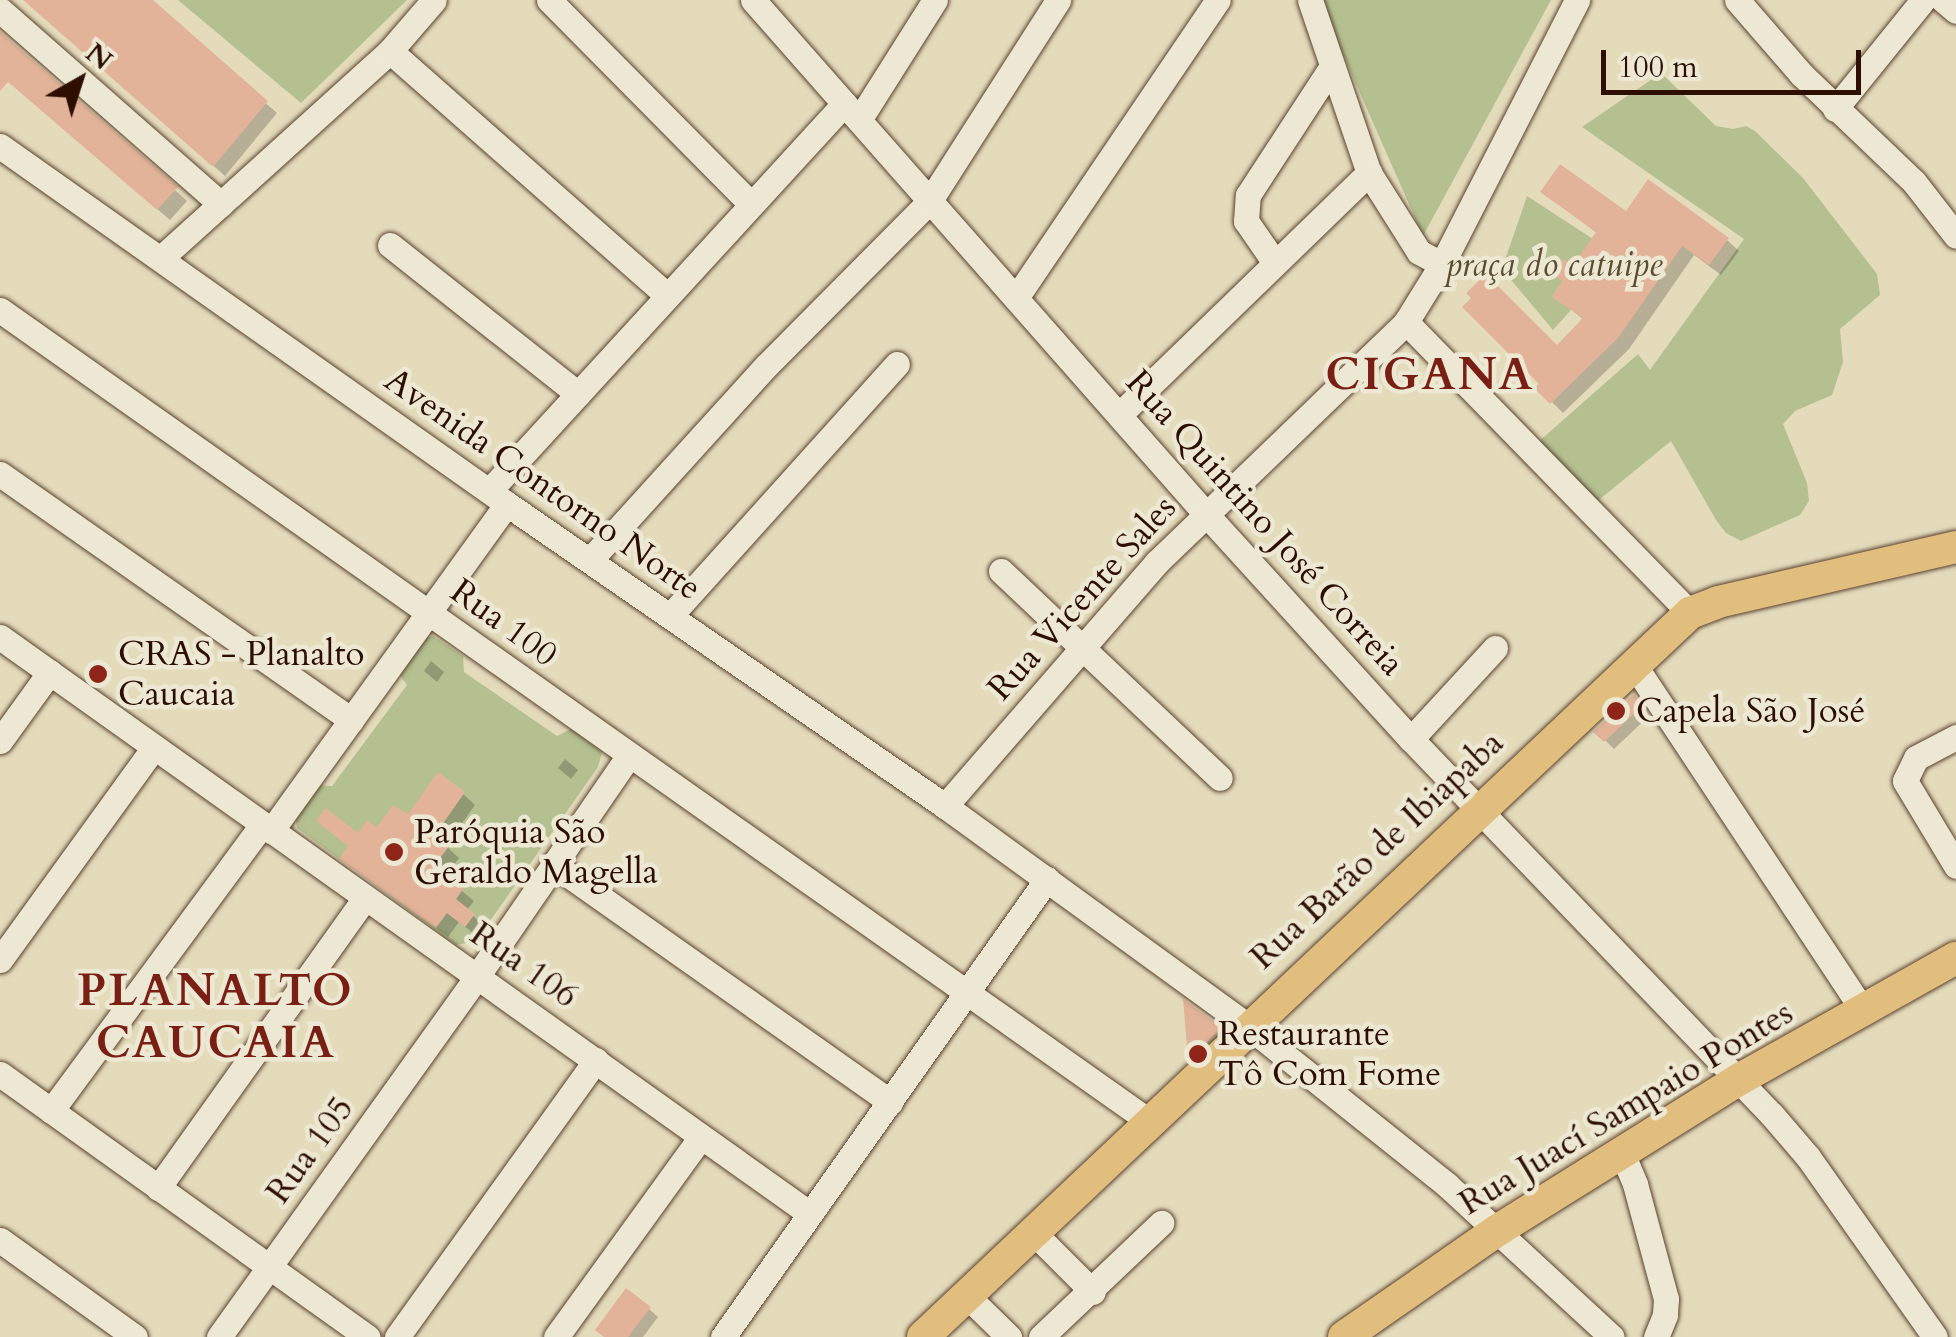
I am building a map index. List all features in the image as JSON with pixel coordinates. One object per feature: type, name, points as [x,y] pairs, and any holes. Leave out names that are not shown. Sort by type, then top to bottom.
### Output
[{"type":"main road","name":"Rua Barão de Ibiapaba","points":[[924,1337],[1148,1120],[1690,613],[1718,602],[1956,547]]},
{"type":"main road","name":"Rua Juací Sampaio Pontes","points":[[1344,1337],[1498,1230],[1740,1079],[1956,958]]},
{"type":"street","points":[[161,258],[390,51],[434,0]]},
{"type":"street","points":[[549,0],[609,66],[750,203]]},
{"type":"street","points":[[51,1110],[350,720],[428,610],[499,497],[578,394],[750,203],[852,112],[935,0]]},
{"type":"street","points":[[590,560],[767,365],[930,202],[1058,0]]},
{"type":"street","points":[[1016,298],[1218,0]]},
{"type":"street","points":[[1310,0],[1369,173],[1419,252],[1442,264]]},
{"type":"street","name":"Rua Vicente Sales","points":[[944,806],[1204,513],[1406,322],[1442,264],[1577,0]]},
{"type":"street","points":[[1737,0],[1835,109],[1914,182],[1956,236]]},
{"type":"street","points":[[1835,109],[1923,0]]},
{"type":"street","points":[[1943,0],[1956,11]]},
{"type":"street","name":"Rua Quintino José Correia","points":[[767,6],[852,112],[1204,513],[1478,811],[1740,1079],[1808,1157],[1935,1337]]},
{"type":"street","points":[[0,10],[221,204]]},
{"type":"street","points":[[390,51],[668,295]]},
{"type":"street","points":[[1275,263],[1246,221],[1248,195],[1332,66]]},
{"type":"street","name":"Avenida Contorno Norte","points":[[0,146],[944,806],[1248,1026],[1498,1230],[1612,1337]]},
{"type":"street","points":[[1120,414],[1369,173]]},
{"type":"street","points":[[390,245],[578,394]]},
{"type":"street","name":"Rua 100","points":[[0,310],[428,610],[628,757],[1148,1120]]},
{"type":"street","points":[[1406,322],[1690,613]]},
{"type":"street","points":[[670,616],[897,364]]},
{"type":"street","points":[[0,474],[350,720]]},
{"type":"street","points":[[1001,571],[1220,778]]},
{"type":"street","name":"Rua 106","points":[[0,637],[810,1214]]},
{"type":"street","points":[[1411,739],[1495,648]]},
{"type":"street","points":[[1633,663],[1864,1012]]},
{"type":"street","points":[[0,741],[50,672]]},
{"type":"street","points":[[1956,737],[1916,758],[1905,781],[1956,866]]},
{"type":"street","points":[[0,960],[154,747]]},
{"type":"street","name":"Rua 105","points":[[218,1337],[478,976],[628,757]]},
{"type":"street","points":[[554,864],[890,1102]]},
{"type":"street","points":[[723,1337],[1047,879]]},
{"type":"street","points":[[158,1188],[364,898]]},
{"type":"street","points":[[397,1337],[596,1060]]},
{"type":"street","points":[[0,1074],[367,1337]]},
{"type":"street","points":[[556,1337],[701,1137]]},
{"type":"street","points":[[1622,1153],[1635,1184],[1666,1299],[1662,1327],[1656,1337]]},
{"type":"street","points":[[1041,1337],[1094,1292],[1161,1223]]},
{"type":"street","points":[[1032,1231],[1094,1292]]},
{"type":"street","points":[[0,1240],[135,1337]]},
{"type":"street","points":[[967,1296],[1009,1337]]},
{"type":"green space","points":[[178,0],[407,0],[301,103]]},
{"type":"green space","points":[[1319,0],[1551,0],[1423,236]]},
{"type":"green space","points":[[1661,73],[1716,126],[1746,126],[1755,131],[1803,178],[1877,274],[1880,295],[1840,329],[1843,362],[1832,395],[1795,411],[1783,424],[1807,483],[1809,501],[1800,515],[1741,541],[1726,533],[1716,520],[1671,441],[1594,504],[1536,444],[1638,354],[1650,370],[1744,239],[1582,127]]},
{"type":"green space","name":"praça do catuipe","points":[[1527,196],[1619,256],[1553,330],[1502,269]]},
{"type":"green space","points":[[433,636],[463,656],[464,672],[557,736],[571,729],[602,752],[598,767],[476,941],[456,945],[297,828],[294,811],[312,785],[332,786],[407,685],[396,670],[417,640]]},
{"type":"building","points":[[23,0],[153,0],[268,101],[213,167]]},
{"type":"building","points":[[0,32],[178,187],[157,210],[8,82],[0,91]]},
{"type":"building","points":[[1560,164],[1626,211],[1648,179],[1729,238],[1709,265],[1682,246],[1618,338],[1550,404],[1534,388],[1539,384],[1462,307],[1471,298],[1466,293],[1486,274],[1557,345],[1583,318],[1552,297],[1562,281],[1552,274],[1562,259],[1573,266],[1596,232],[1540,192]]},
{"type":"building","points":[[1634,694],[1642,706],[1604,742],[1593,732]]},
{"type":"building","name":"Paróquia São Geraldo Magella","points":[[438,772],[465,792],[435,835],[450,845],[434,866],[464,888],[456,899],[475,914],[465,927],[447,913],[436,928],[339,859],[348,846],[316,821],[326,808],[358,833],[367,820],[377,827],[393,805],[408,814]]},
{"type":"building","name":"Restaurante Tô Com Fome","points":[[1183,999],[1222,1028],[1188,1059]]},
{"type":"building","points":[[626,1288],[651,1307],[628,1337],[604,1337],[595,1330]]},
{"type":"place","name":"CRAS - Planalto Caucaia","points":[[98,674]]},
{"type":"place","name":"Capela São José","points":[[1616,711]]},
{"type":"place","name":"Paróquia São Geraldo Magella","points":[[394,852]]},
{"type":"place","name":"Restaurante Tô Com Fome","points":[[1198,1054]]},
{"type":"district","name":"CIGANA","points":[[1430,375]]},
{"type":"district","name":"PLANALTO CAUCAIA","points":[[216,1017]]}]
